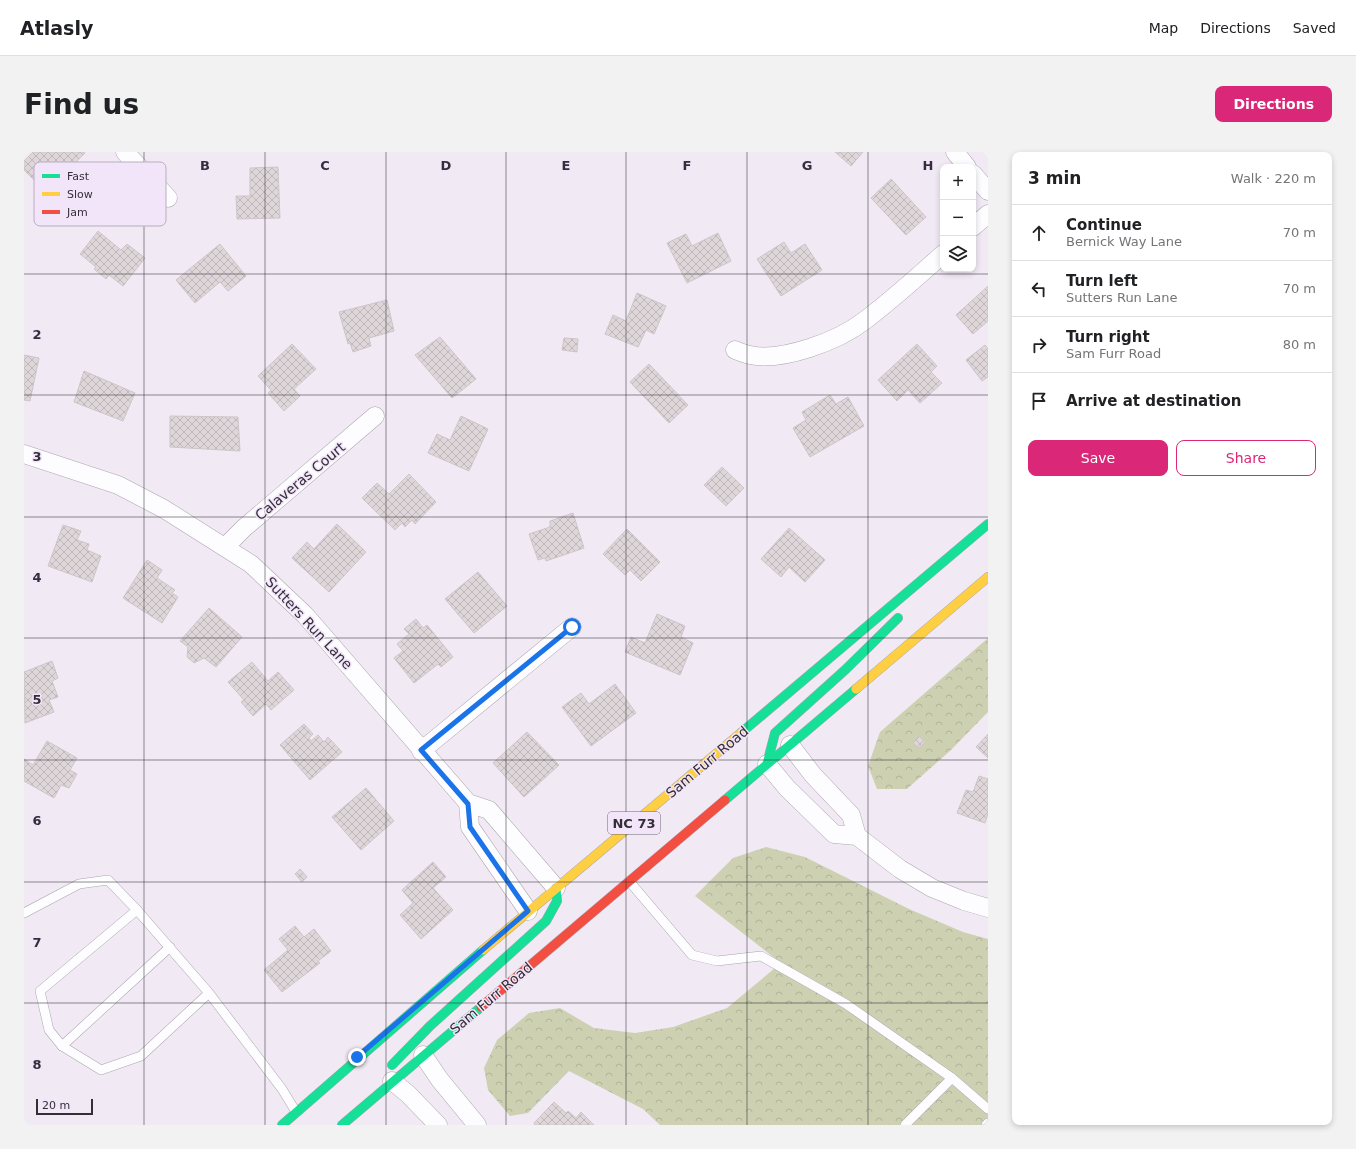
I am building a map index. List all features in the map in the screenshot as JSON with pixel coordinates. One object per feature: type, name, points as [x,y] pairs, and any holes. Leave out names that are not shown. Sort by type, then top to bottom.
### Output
[{"type":"main road","name":"Sam Furr Road","points":[[282,1125],[528,911],[988,524]]},
{"type":"main road","points":[[928,588],[988,528]]},
{"type":"main road","name":"Sam Furr Road","points":[[342,1125],[390,1076],[423,1055],[988,577]]},
{"type":"main road","points":[[767,764],[774,733],[845,670],[906,610]]},
{"type":"main road","points":[[390,1076],[430,1026],[546,921],[555,908],[557,900],[556,888]]},
{"type":"main road","points":[[334,1125],[366,1092]]},
{"type":"street","points":[[125,152],[134,162]]},
{"type":"street","points":[[955,152],[965,164]]},
{"type":"street","points":[[976,177],[988,191]]},
{"type":"street","points":[[976,224],[988,214]]},
{"type":"street","points":[[735,350],[749,355],[779,356],[804,349],[843,334],[864,322],[940,257]]},
{"type":"street","name":"Calaveras Court","points":[[225,547],[244,528],[375,416]]},
{"type":"street","name":"Sutters Run Lane","points":[[24,454],[118,486],[164,509],[251,564],[305,615],[468,804]]},
{"type":"street","points":[[421,750],[572,627]]},
{"type":"street","points":[[790,745],[813,775],[851,815],[857,836]]},
{"type":"street","points":[[767,764],[787,788],[834,834],[857,836],[900,869],[932,888],[964,901],[988,908]]},
{"type":"street","points":[[528,911],[470,827],[468,804],[489,810],[556,888]]},
{"type":"street","points":[[423,1055],[440,1080],[477,1125]]},
{"type":"street","points":[[390,1076],[438,1125]]},
{"type":"lane","points":[[24,913],[79,884],[108,880],[137,910],[209,993],[282,1089],[296,1112]]},
{"type":"lane","points":[[629,881],[692,955],[717,961],[761,956],[846,1004],[952,1078],[988,1109]]},
{"type":"lane","points":[[137,910],[40,991],[49,1030],[62,1046],[101,1070],[142,1056],[209,993]]},
{"type":"lane","points":[[62,1046],[170,947]]},
{"type":"lane","points":[[904,1125],[952,1078]]},
{"type":"green space","points":[[988,638],[988,712],[951,750],[907,789],[877,789],[868,766],[880,732]]},
{"type":"green space","points":[[766,847],[805,857],[909,909],[963,932],[988,939],[988,1125],[660,1125],[643,1109],[569,1071],[528,1113],[510,1116],[488,1090],[484,1068],[497,1040],[529,1013],[560,1008],[594,1028],[635,1033],[673,1027],[727,1008],[781,963],[695,896],[733,858]]},
{"type":"building","points":[[33,152],[85,153],[77,161],[78,162],[34,162],[34,180],[24,170],[24,161]]},
{"type":"building","points":[[835,152],[863,152],[851,166]]},
{"type":"building","points":[[278,167],[280,218],[237,219],[236,196],[250,196],[250,168]]},
{"type":"building","points":[[891,179],[926,217],[906,235],[871,198]]},
{"type":"building","points":[[98,231],[121,250],[127,244],[145,258],[123,286],[109,275],[106,279],[94,269],[96,267],[80,254]]},
{"type":"building","points":[[718,233],[731,261],[687,283],[667,243],[686,234],[692,246]]},
{"type":"building","points":[[784,242],[791,253],[805,244],[822,270],[781,296],[757,259]]},
{"type":"building","points":[[220,244],[246,276],[228,291],[220,282],[195,303],[176,280]]},
{"type":"building","points":[[988,286],[988,321],[973,334],[956,315]]},
{"type":"building","points":[[637,293],[666,306],[654,334],[646,330],[638,347],[605,334],[613,315],[626,321]]},
{"type":"building","points":[[387,300],[394,331],[369,338],[371,346],[353,352],[350,343],[348,344],[339,312]]},
{"type":"building","points":[[440,337],[476,379],[452,398],[415,355]]},
{"type":"building","points":[[564,338],[578,339],[577,352],[562,350]]},
{"type":"building","points":[[292,344],[316,369],[294,389],[300,396],[284,411],[268,393],[271,390],[258,376]]},
{"type":"building","points":[[917,344],[937,366],[931,372],[942,383],[920,403],[908,390],[897,401],[878,380]]},
{"type":"building","points":[[985,345],[988,349],[988,377],[982,381],[966,360]]},
{"type":"building","points":[[24,355],[39,358],[30,401],[24,400]]},
{"type":"building","points":[[649,364],[688,405],[669,423],[630,382]]},
{"type":"building","points":[[84,371],[135,393],[123,421],[74,402]]},
{"type":"building","points":[[830,395],[836,404],[848,397],[864,426],[810,457],[793,428],[806,420],[802,412]]},
{"type":"building","points":[[170,416],[238,417],[240,451],[170,447]]},
{"type":"building","points":[[461,416],[488,429],[469,471],[428,453],[437,434],[450,440]]},
{"type":"building","points":[[722,467],[744,488],[726,506],[704,485]]},
{"type":"building","points":[[409,474],[436,502],[415,524],[412,520],[405,527],[402,523],[395,530],[362,498],[377,483],[389,494]]},
{"type":"building","points":[[573,513],[584,548],[546,561],[545,558],[538,560],[529,534],[550,527],[550,521]]},
{"type":"building","points":[[337,524],[366,552],[329,592],[292,558],[307,542],[314,549]]},
{"type":"building","points":[[63,525],[81,531],[77,540],[89,544],[87,550],[101,556],[92,582],[48,566]]},
{"type":"building","points":[[789,528],[825,560],[805,582],[789,567],[781,577],[761,559]]},
{"type":"building","points":[[627,529],[660,562],[641,581],[630,570],[625,575],[603,554]]},
{"type":"building","points":[[147,560],[162,570],[157,578],[175,590],[172,593],[178,597],[162,623],[123,598]]},
{"type":"building","points":[[478,572],[507,606],[474,633],[445,599]]},
{"type":"building","points":[[209,608],[242,637],[216,667],[204,658],[194,663],[187,657],[188,647],[180,641]]},
{"type":"building","points":[[657,614],[685,626],[681,637],[693,643],[680,675],[625,652],[631,637],[645,643]]},
{"type":"building","points":[[416,619],[423,628],[427,625],[453,657],[441,667],[438,664],[414,683],[394,658],[403,651],[397,644],[409,634],[404,629]]},
{"type":"building","points":[[52,661],[58,678],[52,681],[58,697],[49,700],[54,712],[25,723],[24,672]]},
{"type":"building","points":[[252,662],[268,681],[278,672],[294,690],[271,710],[266,704],[253,716],[241,702],[244,700],[228,682]]},
{"type":"building","points":[[615,684],[636,713],[591,746],[562,707],[581,693],[589,704]]},
{"type":"building","points":[[304,724],[313,734],[309,738],[311,741],[318,735],[324,742],[328,737],[342,752],[310,780],[280,745]]},
{"type":"building","points":[[527,732],[559,765],[524,797],[493,763]]},
{"type":"building","points":[[988,734],[988,758],[976,747]]},
{"type":"building","points":[[919,736],[925,742],[919,748],[913,743]]},
{"type":"building","points":[[47,741],[77,758],[70,770],[77,774],[69,788],[61,785],[54,798],[24,781],[24,759],[33,765]]},
{"type":"building","points":[[979,776],[988,779],[988,814],[985,823],[957,813],[966,790],[973,792]]},
{"type":"building","points":[[366,788],[394,821],[361,850],[332,817]]},
{"type":"building","points":[[433,862],[446,877],[433,888],[453,910],[421,939],[400,915],[413,903],[402,890]]},
{"type":"building","points":[[300,869],[307,877],[302,882],[295,874]]},
{"type":"building","points":[[295,926],[304,937],[314,929],[331,951],[318,961],[320,963],[282,992],[264,970],[288,950],[279,939]]},
{"type":"building","points":[[554,1102],[566,1113],[568,1111],[576,1118],[581,1112],[594,1125],[535,1125],[534,1123]]},
{"type":"traffic: fast","points":[[742,732],[988,524]]},
{"type":"traffic: fast","points":[[767,764],[775,733],[845,670],[898,618]]},
{"type":"traffic: fast","points":[[725,800],[856,689]]},
{"type":"traffic: fast","points":[[392,1065],[430,1026],[546,921],[557,901],[556,888]]},
{"type":"traffic: fast","points":[[282,1125],[483,950]]},
{"type":"traffic: fast","points":[[342,1125],[481,1007]]},
{"type":"traffic: slow","points":[[856,689],[988,577]]},
{"type":"traffic: slow","points":[[483,950],[742,732]]},
{"type":"traffic: jam","points":[[481,1007],[725,800]]},
{"type":"route","points":[[357,1057],[528,911],[470,827],[468,804],[421,750],[572,627]]}]
